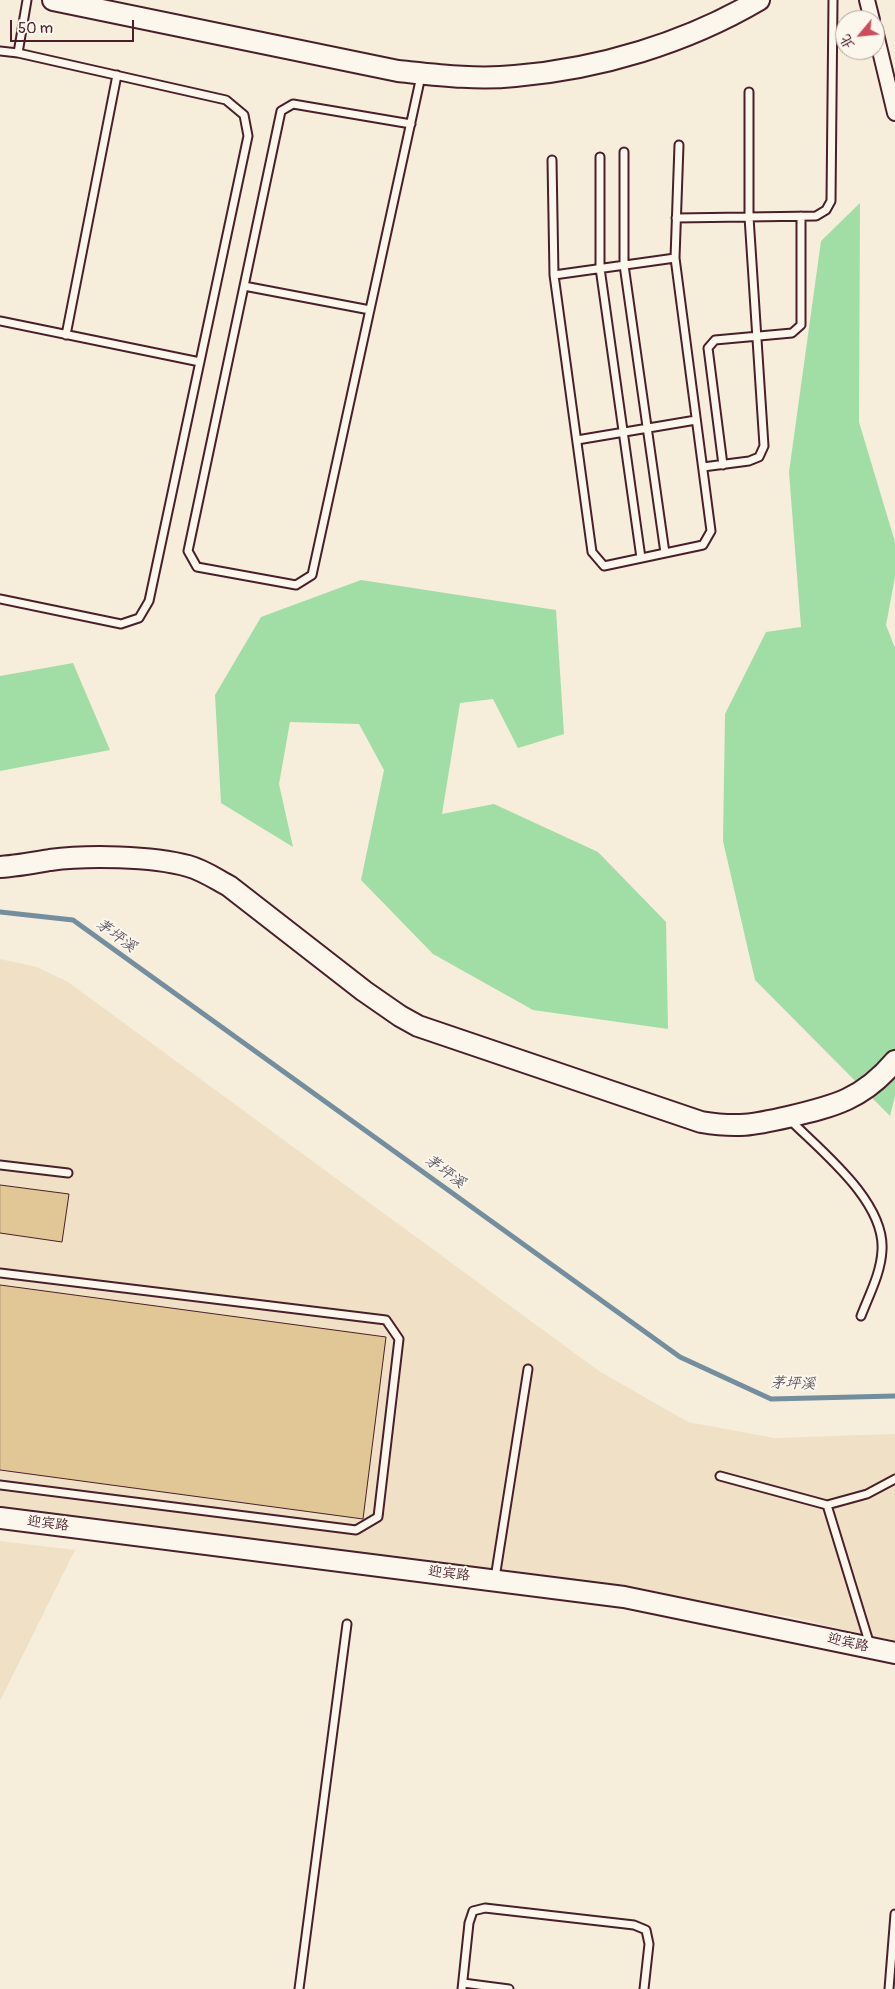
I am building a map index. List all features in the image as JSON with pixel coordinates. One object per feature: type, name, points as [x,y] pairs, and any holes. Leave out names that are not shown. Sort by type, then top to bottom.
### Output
[{"type":"main road","points":[[53,0],[398,71],[456,77],[515,76],[573,68],[632,55],[688,35],[759,0]]},
{"type":"main road","points":[[0,867],[79,858],[145,860],[189,866],[229,886],[364,991],[418,1026],[701,1122],[744,1126],[819,1110],[838,1104],[870,1086],[895,1061]]},
{"type":"main road","name":"迎宾路","points":[[0,1518],[494,1579],[634,1599],[895,1653]]},
{"type":"street","points":[[882,60],[895,113]]},
{"type":"lane","points":[[18,53],[27,0]]},
{"type":"lane","points":[[676,218],[816,216],[826,210],[831,201],[833,0]]},
{"type":"lane","points":[[0,51],[18,53],[226,100],[244,115],[248,136],[149,601],[139,618],[121,624],[0,599]]},
{"type":"lane","points":[[410,124],[293,104],[281,111],[188,551],[197,567],[296,585],[312,575],[422,74]]},
{"type":"lane","points":[[66,335],[117,75]]},
{"type":"lane","points":[[703,468],[749,462],[759,457],[764,446],[749,217],[749,92]]},
{"type":"lane","points":[[552,160],[554,275],[592,552],[604,566],[703,545],[711,531],[675,258],[679,145]]},
{"type":"lane","points":[[624,152],[624,265],[665,553]]},
{"type":"lane","points":[[600,156],[600,268],[641,558]]},
{"type":"lane","points":[[723,465],[708,348],[715,340],[792,333],[801,325],[801,216]]},
{"type":"lane","points":[[554,275],[675,258]]},
{"type":"lane","points":[[244,286],[370,310]]},
{"type":"lane","points":[[0,321],[200,362]]},
{"type":"lane","points":[[577,440],[696,420]]},
{"type":"lane","points":[[787,1117],[856,1186],[870,1205],[879,1227],[882,1250],[878,1270],[861,1316]]},
{"type":"lane","points":[[0,1165],[68,1173]]},
{"type":"lane","points":[[0,1273],[386,1320],[399,1339],[378,1516],[356,1530],[0,1485]]},
{"type":"lane","points":[[494,1579],[528,1369]]},
{"type":"lane","points":[[720,1476],[827,1505],[866,1494],[895,1479]]},
{"type":"lane","points":[[827,1505],[871,1648]]},
{"type":"lane","points":[[299,1989],[347,1624]]},
{"type":"lane","points":[[509,1989],[462,1986],[469,1923],[473,1912],[485,1908],[634,1925],[646,1930],[648,1944],[644,1989]]},
{"type":"lane","points":[[889,1989],[895,1914]]},
{"type":"shaded area","points":[[0,959],[37,967],[68,982],[599,1371],[688,1422],[774,1438],[895,1434],[895,1642],[786,1616],[0,1512]]},
{"type":"shaded area","points":[[0,1541],[75,1550],[0,1701]]},
{"type":"green space","points":[[860,203],[859,422],[895,542],[895,577],[886,625],[895,648],[895,1096],[890,1116],[755,980],[723,841],[725,714],[766,632],[801,627],[789,472],[821,241]]},
{"type":"green space","points":[[361,580],[556,610],[564,734],[518,748],[493,699],[460,703],[442,814],[494,804],[598,852],[666,922],[668,1029],[533,1010],[433,954],[361,880],[384,770],[359,724],[290,722],[279,784],[293,847],[221,803],[215,695],[261,617]]},
{"type":"green space","points":[[73,663],[110,750],[0,771],[0,676]]},
{"type":"building","points":[[0,1185],[69,1194],[62,1242],[0,1233]]},
{"type":"building","points":[[0,1285],[386,1337],[363,1519],[0,1470]]},
{"type":"waterway","name":"茅坪溪","points":[[0,912],[73,920],[680,1357],[771,1399],[895,1396]]}]
